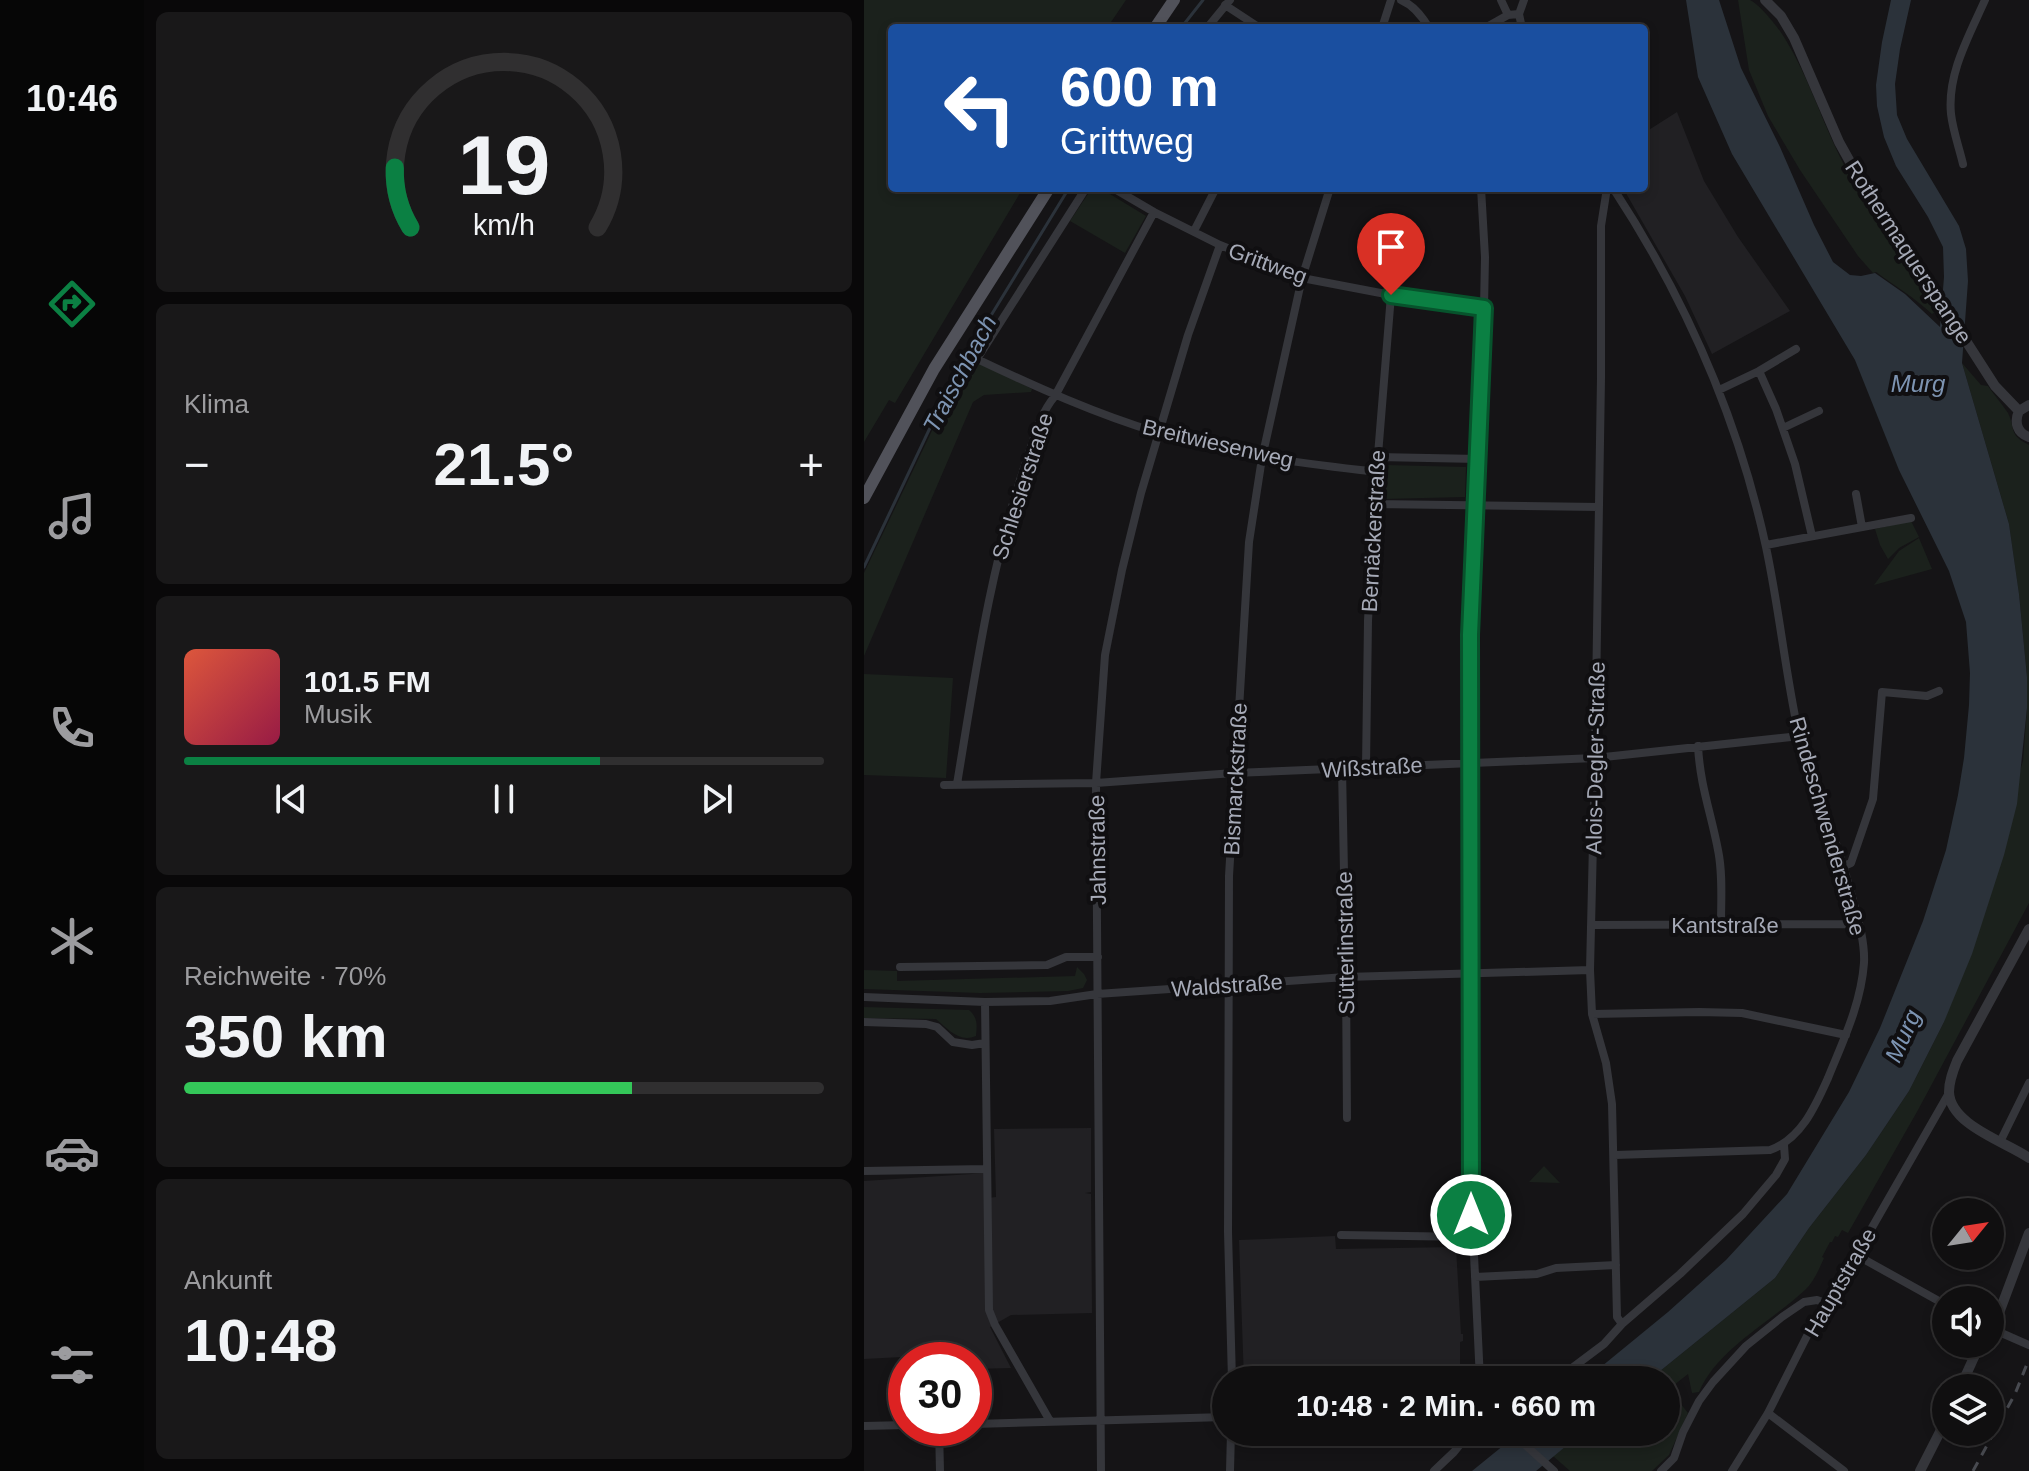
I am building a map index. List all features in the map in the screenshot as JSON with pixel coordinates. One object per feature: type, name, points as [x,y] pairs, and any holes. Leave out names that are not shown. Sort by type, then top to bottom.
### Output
[{"type":"main road","points":[[1158,24],[1174,0]]},
{"type":"main road","points":[[864,498],[934,369],[1046,192]]},
{"type":"street","points":[[1383,24],[1391,0]]},
{"type":"street","points":[[1401,0],[1409,3],[1427,24]]},
{"type":"street","points":[[1501,0],[1508,15]]},
{"type":"street","points":[[1521,24],[1519,14],[1524,0]]},
{"type":"street","name":"Rothermaquerspange","points":[[1765,0],[1781,16],[1805,60],[1853,170],[1883,218],[1914,260],[2000,393],[2024,408]]},
{"type":"street","points":[[1963,164],[1951,114],[1951,87],[1959,59],[1985,0]]},
{"type":"street","points":[[1210,24],[1228,3],[1255,24]]},
{"type":"street","points":[[1492,24],[1508,15],[1519,14]]},
{"type":"street","name":"Breitwiesenweg","points":[[1083,192],[977,359],[1055,396],[1159,434],[1262,458],[1376,472]]},
{"type":"street","name":"Grittweg","points":[[1120,192],[1220,245],[1302,278],[1484,308]]},
{"type":"street","points":[[1194,231],[1214,192]]},
{"type":"street","name":"Bismarckstraße","points":[[1232,1366],[1228,1232],[1229,876],[1249,542],[1262,458],[1302,278],[1329,192]]},
{"type":"street","points":[[1479,1366],[1472,1237],[1470,635],[1484,308],[1481,192]]},
{"type":"street","name":"Alois-Degler-Straße","points":[[1609,192],[1601,226],[1590,970],[1592,1014],[1612,1104],[1617,1317],[1622,1324]]},
{"type":"street","name":"Rindeschwenderstraße","points":[[1575,1366],[1604,1344],[1622,1324],[1680,1274],[1743,1214],[1776,1175],[1785,1159],[1784,1145],[1802,1127],[1816,1105],[1846,1035],[1860,994],[1864,962],[1859,924],[1844,866],[1800,736],[1766,545],[1739,445],[1719,390],[1679,300],[1640,230],[1613,192]]},
{"type":"street","name":"Schlesierstraße","points":[[957,784],[979,648],[996,567],[1044,409],[1055,396],[1154,212]]},
{"type":"street","name":"Jahnstraße","points":[[1101,1471],[1096,783],[1105,655],[1141,493],[1188,335],[1220,245]]},
{"type":"street","name":"Bernäckerstraße","points":[[1366,767],[1368,621],[1374,504],[1391,295]]},
{"type":"street","points":[[1719,390],[1796,349]]},
{"type":"street","points":[[1759,371],[1795,464],[1812,536]]},
{"type":"street","points":[[2024,408],[2017,418],[2017,426],[2021,433],[2029,437]]},
{"type":"street","points":[[1783,428],[1819,411]]},
{"type":"street","points":[[1377,457],[1479,459]]},
{"type":"street","points":[[1856,494],[1862,527]]},
{"type":"street","points":[[1374,504],[1599,507]]},
{"type":"street","points":[[1766,545],[1911,518]]},
{"type":"street","points":[[1844,866],[1851,863],[1873,799],[1882,692],[1927,696],[1939,691]]},
{"type":"street","name":"Wißstraße","points":[[944,785],[1096,783],[1234,773],[1595,758],[1800,736]]},
{"type":"street","points":[[1698,746],[1704,793],[1721,869],[1721,924]]},
{"type":"street","name":"Sütterlinstraße","points":[[1342,768],[1347,1118]]},
{"type":"street","name":"Kantstraße","points":[[1591,925],[1859,924]]},
{"type":"street","points":[[2029,929],[1957,1061],[1951,1075],[1949,1093],[1958,1115],[2029,1158]]},
{"type":"street","points":[[900,967],[1047,965],[1066,957],[1098,957]]},
{"type":"street","name":"Waldstraße","points":[[864,997],[1050,1001],[1097,994],[1346,977],[1590,970]]},
{"type":"street","points":[[985,1002],[989,1310],[1050,1421]]},
{"type":"street","points":[[1592,1014],[1742,1013],[1846,1035]]},
{"type":"street","points":[[864,1022],[926,1024],[937,1027],[953,1042],[972,1045],[985,1043]]},
{"type":"street","points":[[2000,1142],[2029,1083]]},
{"type":"street","name":"Hauptstraße","points":[[1732,1471],[1768,1413],[1810,1330],[1858,1256],[1949,1093]]},
{"type":"street","points":[[1615,1155],[1770,1150],[1784,1145]]},
{"type":"street","points":[[864,1171],[986,1169]]},
{"type":"street","points":[[2004,1300],[2029,1233]]},
{"type":"street","points":[[1341,1235],[1472,1237]]},
{"type":"street","points":[[1858,1256],[1932,1297]]},
{"type":"street","points":[[1475,1277],[1616,1265]]},
{"type":"street","points":[[1661,1471],[1674,1458],[1699,1401],[1746,1346],[1804,1302],[1817,1300],[1828,1304]]},
{"type":"street","points":[[2004,1334],[2029,1345]]},
{"type":"street","points":[[1768,1413],[1844,1471]]},
{"type":"street","points":[[992,1423],[1212,1417]]},
{"type":"street","points":[[864,1426],[888,1425]]},
{"type":"street","points":[[939,1446],[940,1471]]},
{"type":"street","points":[[1230,1471],[1231,1446]]},
{"type":"street","points":[[1434,1471],[1459,1446]]},
{"type":"street","points":[[1526,1446],[1554,1471]]},
{"type":"street","points":[[1920,1471],[1933,1446]]},
{"type":"shaded area","points":[[864,0],[1126,0],[1110,24],[888,24],[888,192],[1021,192],[895,403],[889,400],[864,442]]},
{"type":"shaded area","points":[[1738,0],[1754,2],[1780,31],[1798,62],[1853,182],[1937,311],[1932,314],[1912,297],[1876,272],[1873,273],[1858,256],[1800,170],[1768,116],[1749,70]]},
{"type":"shaded area","points":[[1677,112],[1704,181],[1738,237],[1790,311],[1712,354],[1685,296],[1625,192],[1648,192],[1648,130]]},
{"type":"shaded area","points":[[1089,192],[1107,192],[1146,216],[1125,253],[1070,221]]},
{"type":"shaded area","points":[[980,363],[1032,389],[1031,392],[984,395],[973,402],[864,656],[864,573],[961,370]]},
{"type":"shaded area","points":[[1962,363],[1981,385],[1988,386],[2008,413],[2015,435],[2029,445],[2029,903],[1848,1233],[1842,1230],[1830,1242],[1808,1287],[1746,1336],[1719,1362],[1699,1392],[1692,1393],[1688,1374],[1680,1380],[1680,1366],[1666,1366],[1775,1278],[1909,1091],[1944,1022],[2023,761],[2027,677],[2009,524]]},
{"type":"shaded area","points":[[1386,465],[1466,467],[1465,497],[1383,499]]},
{"type":"shaded area","points":[[1911,521],[1919,537],[1899,548],[1888,559],[1875,529]]},
{"type":"shaded area","points":[[1919,538],[1932,569],[1874,585],[1899,551]]},
{"type":"shaded area","points":[[864,674],[953,678],[946,778],[864,775]]},
{"type":"shaded area","points":[[1077,967],[1087,980],[1083,988],[1068,991],[980,993],[864,989],[864,970],[897,971],[897,981],[1075,976]]},
{"type":"shaded area","points":[[864,1007],[969,1010],[977,1025],[976,1036],[959,1036],[936,1019],[864,1018]]},
{"type":"shaded area","points":[[1091,1128],[1091,1192],[1085,1193],[1091,1194],[1092,1313],[1011,1315],[990,1327],[1011,1368],[992,1369],[992,1342],[888,1342],[888,1358],[864,1359],[864,1181],[987,1173],[988,1198],[996,1197],[994,1129]]},
{"type":"shaded area","points":[[1544,1166],[1560,1183],[1529,1182]]},
{"type":"shaded area","points":[[1335,1236],[1336,1249],[1456,1247],[1463,1334],[1460,1366],[1244,1366],[1239,1240]]},
{"type":"shaded area","points":[[1680,1403],[1688,1413],[1680,1431]]},
{"type":"shaded area","points":[[1566,1446],[1673,1446],[1669,1455],[1652,1471],[1570,1471],[1553,1456]]},
{"type":"water","name":"Murg","points":[[1686,0],[1719,0],[1741,68],[1833,262],[1850,275],[1875,273],[1905,294],[1940,327],[1943,247],[1896,166],[1884,137],[1877,106],[1876,85],[1891,0],[1911,0],[1895,84],[1897,115],[1907,139],[1959,226],[1966,249],[1968,281],[1962,363],[2009,524],[2019,594],[2027,708],[2017,804],[2004,855],[1972,954],[1944,1022],[1909,1091],[1775,1278],[1666,1366],[1602,1366],[1726,1260],[1787,1194],[1849,1092],[1880,1028],[1923,921],[1946,850],[1964,758],[1969,705],[1966,622],[1949,571],[1899,470],[1855,360],[1732,154],[1698,77]]},
{"type":"water","points":[[1503,1446],[1566,1446],[1536,1471],[1472,1471]]},
{"type":"waterway","name":"Traischbach","points":[[1184,24],[1203,0]]},
{"type":"waterway","name":"Traischbach","points":[[864,567],[957,371],[1067,192]]},
{"type":"railway","points":[[1973,1471],[2015,1394],[2029,1359]]},
{"type":"route","points":[[1391,295],[1484,308],[1470,635],[1471,1215]]}]
